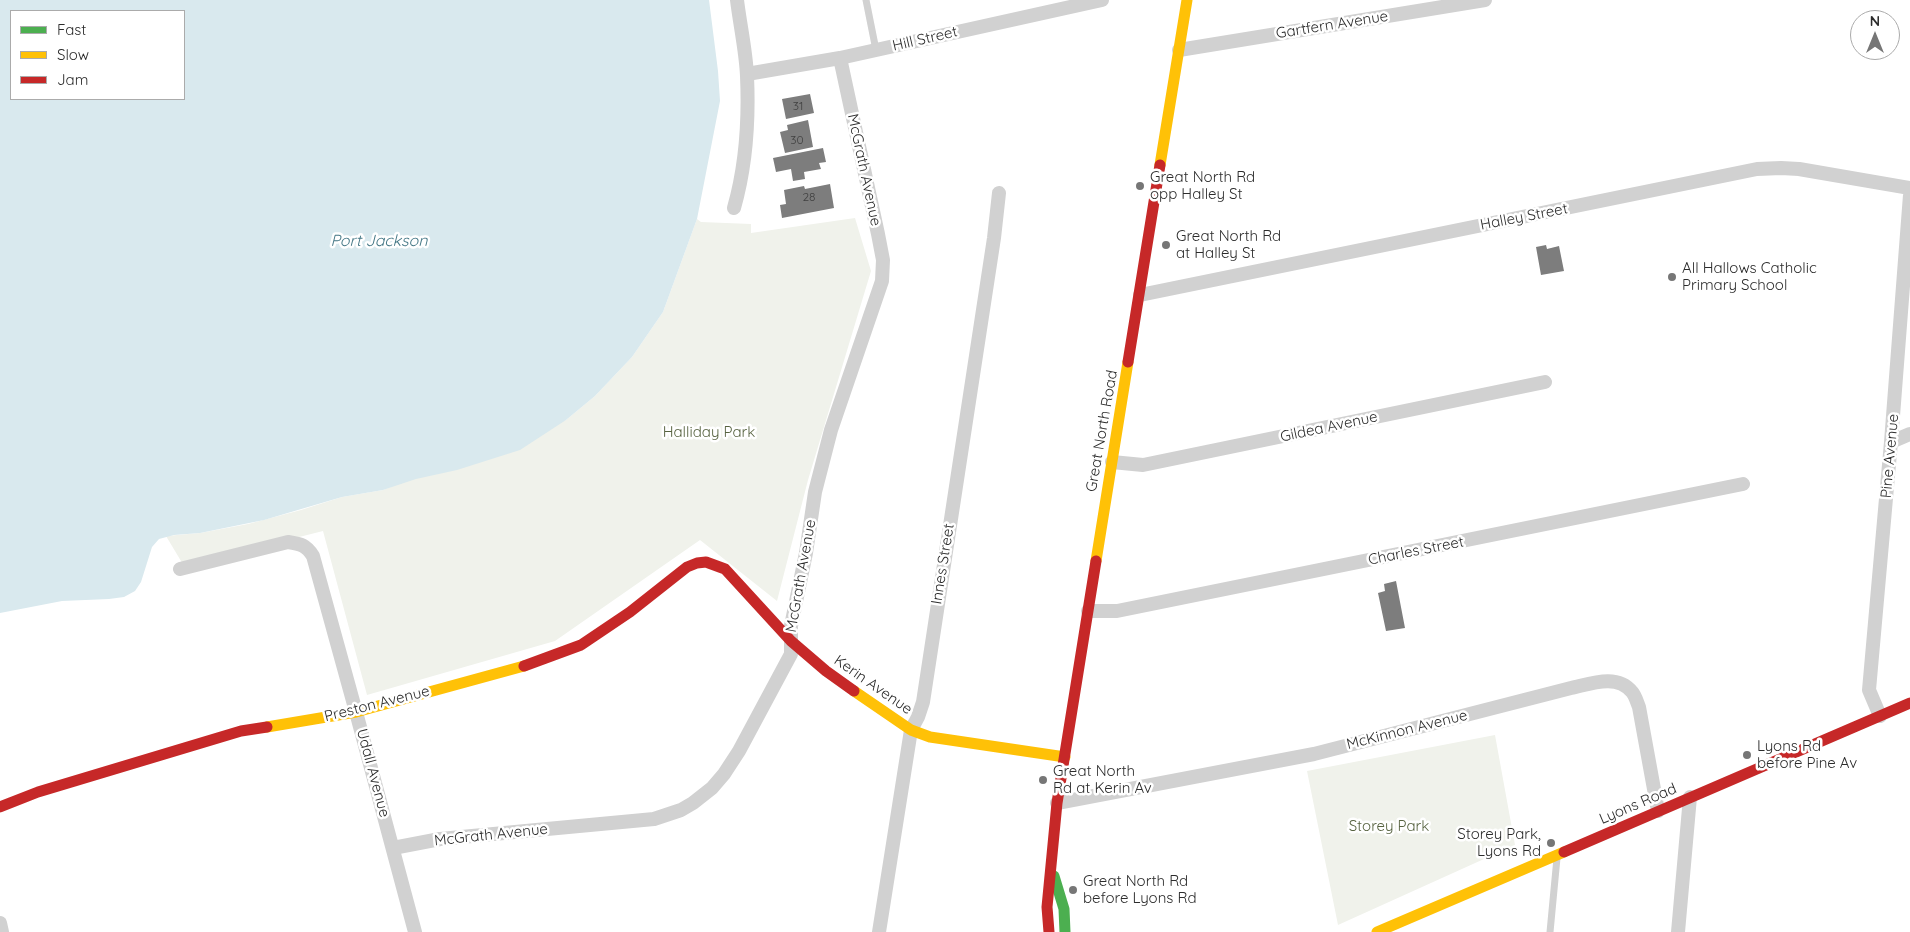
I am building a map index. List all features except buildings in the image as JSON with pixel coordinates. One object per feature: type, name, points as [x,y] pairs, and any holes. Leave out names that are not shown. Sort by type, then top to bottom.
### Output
[{"type":"main road","name":"Great North Road","points":[[1049,932],[1047,907],[1057,802],[1187,0]]},
{"type":"main road","name":"Kerin Avenue","points":[[703,562],[714,562],[725,569],[790,641],[826,671],[911,730],[930,737],[1065,756]]},
{"type":"main road","name":"Preston Avenue","points":[[0,807],[38,792],[241,731],[356,712],[522,668],[581,645],[630,612],[688,567],[694,563],[703,562]]},
{"type":"main road","name":"Lyons Road","points":[[1377,932],[1910,703]]},
{"type":"main road","name":"Great North Road","points":[[1051,867],[1064,909],[1065,932]]},
{"type":"street","points":[[734,208],[740,187],[748,119],[747,74],[737,0]]},
{"type":"street","name":"Hill Street","points":[[747,74],[840,58],[1102,0]]},
{"type":"street","name":"Gartfern Avenue","points":[[1179,50],[1485,0]]},
{"type":"street","name":"McGrath Avenue","points":[[393,848],[440,839],[654,819],[681,810],[712,788],[734,759],[790,654],[791,626],[816,492],[830,430],[882,281],[883,260],[840,58]]},
{"type":"street","name":"Halley Street","points":[[1140,295],[1757,169],[1782,168],[1799,170],[1910,188]]},
{"type":"street","name":"Innes Street","points":[[880,932],[911,730],[923,702],[994,238],[999,193]]},
{"type":"street","name":"Pine Avenue","points":[[1880,716],[1870,690],[1910,194]]},
{"type":"street","name":"Gildea Avenue","points":[[1112,462],[1143,465],[1545,382]]},
{"type":"street","points":[[1891,442],[1910,434]]},
{"type":"street","name":"Charles Street","points":[[1088,611],[1117,611],[1743,484]]},
{"type":"street","name":"Udall Avenue","points":[[180,569],[288,542],[301,544],[308,548],[313,556],[415,932]]},
{"type":"street","name":"McKinnon Avenue","points":[[1057,802],[1314,754],[1571,688],[1610,681],[1620,682],[1632,692],[1639,707],[1658,811]]},
{"type":"street","points":[[1678,932],[1690,797]]},
{"type":"street","points":[[0,923],[2,932]]},
{"type":"lane","points":[[866,0],[876,50]]},
{"type":"lane","points":[[1550,932],[1557,855]]},
{"type":"green space","name":"Halliday Park","points":[[855,218],[871,271],[808,480],[777,601],[700,540],[555,641],[367,695],[323,531],[184,566],[166,536],[200,533],[248,524],[342,497],[383,490],[566,420],[595,396],[632,357],[663,312],[697,219],[701,222],[751,224],[751,233]]},
{"type":"green space","name":"Storey Park","points":[[1495,735],[1515,845],[1338,925],[1307,771]]},
{"type":"water","name":"Port Jackson","points":[[0,0],[709,0],[720,101],[697,219],[663,312],[632,357],[595,396],[566,420],[520,450],[457,470],[416,479],[383,490],[342,497],[264,520],[159,539],[152,547],[141,582],[135,591],[124,597],[62,601],[0,613]]},
{"type":"traffic: fast","points":[[1054,876],[1064,909],[1065,932]]},
{"type":"traffic: slow","points":[[1160,165],[1187,0]]},
{"type":"traffic: slow","points":[[1096,561],[1128,362]]},
{"type":"traffic: slow","points":[[267,727],[356,712],[524,666]]},
{"type":"traffic: slow","points":[[854,691],[911,730],[930,737],[1065,757]]},
{"type":"traffic: slow","points":[[1377,932],[1564,852]]},
{"type":"traffic: jam","points":[[1128,362],[1160,165]]},
{"type":"traffic: jam","points":[[1049,932],[1047,907],[1057,803],[1096,561]]},
{"type":"traffic: jam","points":[[524,666],[581,645],[630,612],[687,567],[706,562],[725,569],[791,641],[826,671],[854,691]]},
{"type":"traffic: jam","points":[[1564,852],[1910,703]]},
{"type":"traffic: jam","points":[[0,807],[38,792],[241,731],[267,727]]},
{"type":"place","name":"Great North Rd opp Halley St","points":[[1140,186]]},
{"type":"place","name":"Great North Rd at Halley St","points":[[1166,245]]},
{"type":"place","name":"All Hallows Catholic Primary School","points":[[1672,277]]},
{"type":"place","name":"Lyons Rd before Pine Av","points":[[1747,755]]},
{"type":"place","name":"Great North Rd at Kerin Av","points":[[1043,780]]},
{"type":"place","name":"Storey Park, Lyons Rd","points":[[1551,843]]},
{"type":"place","name":"Great North Rd before Lyons Rd","points":[[1073,890]]}]
